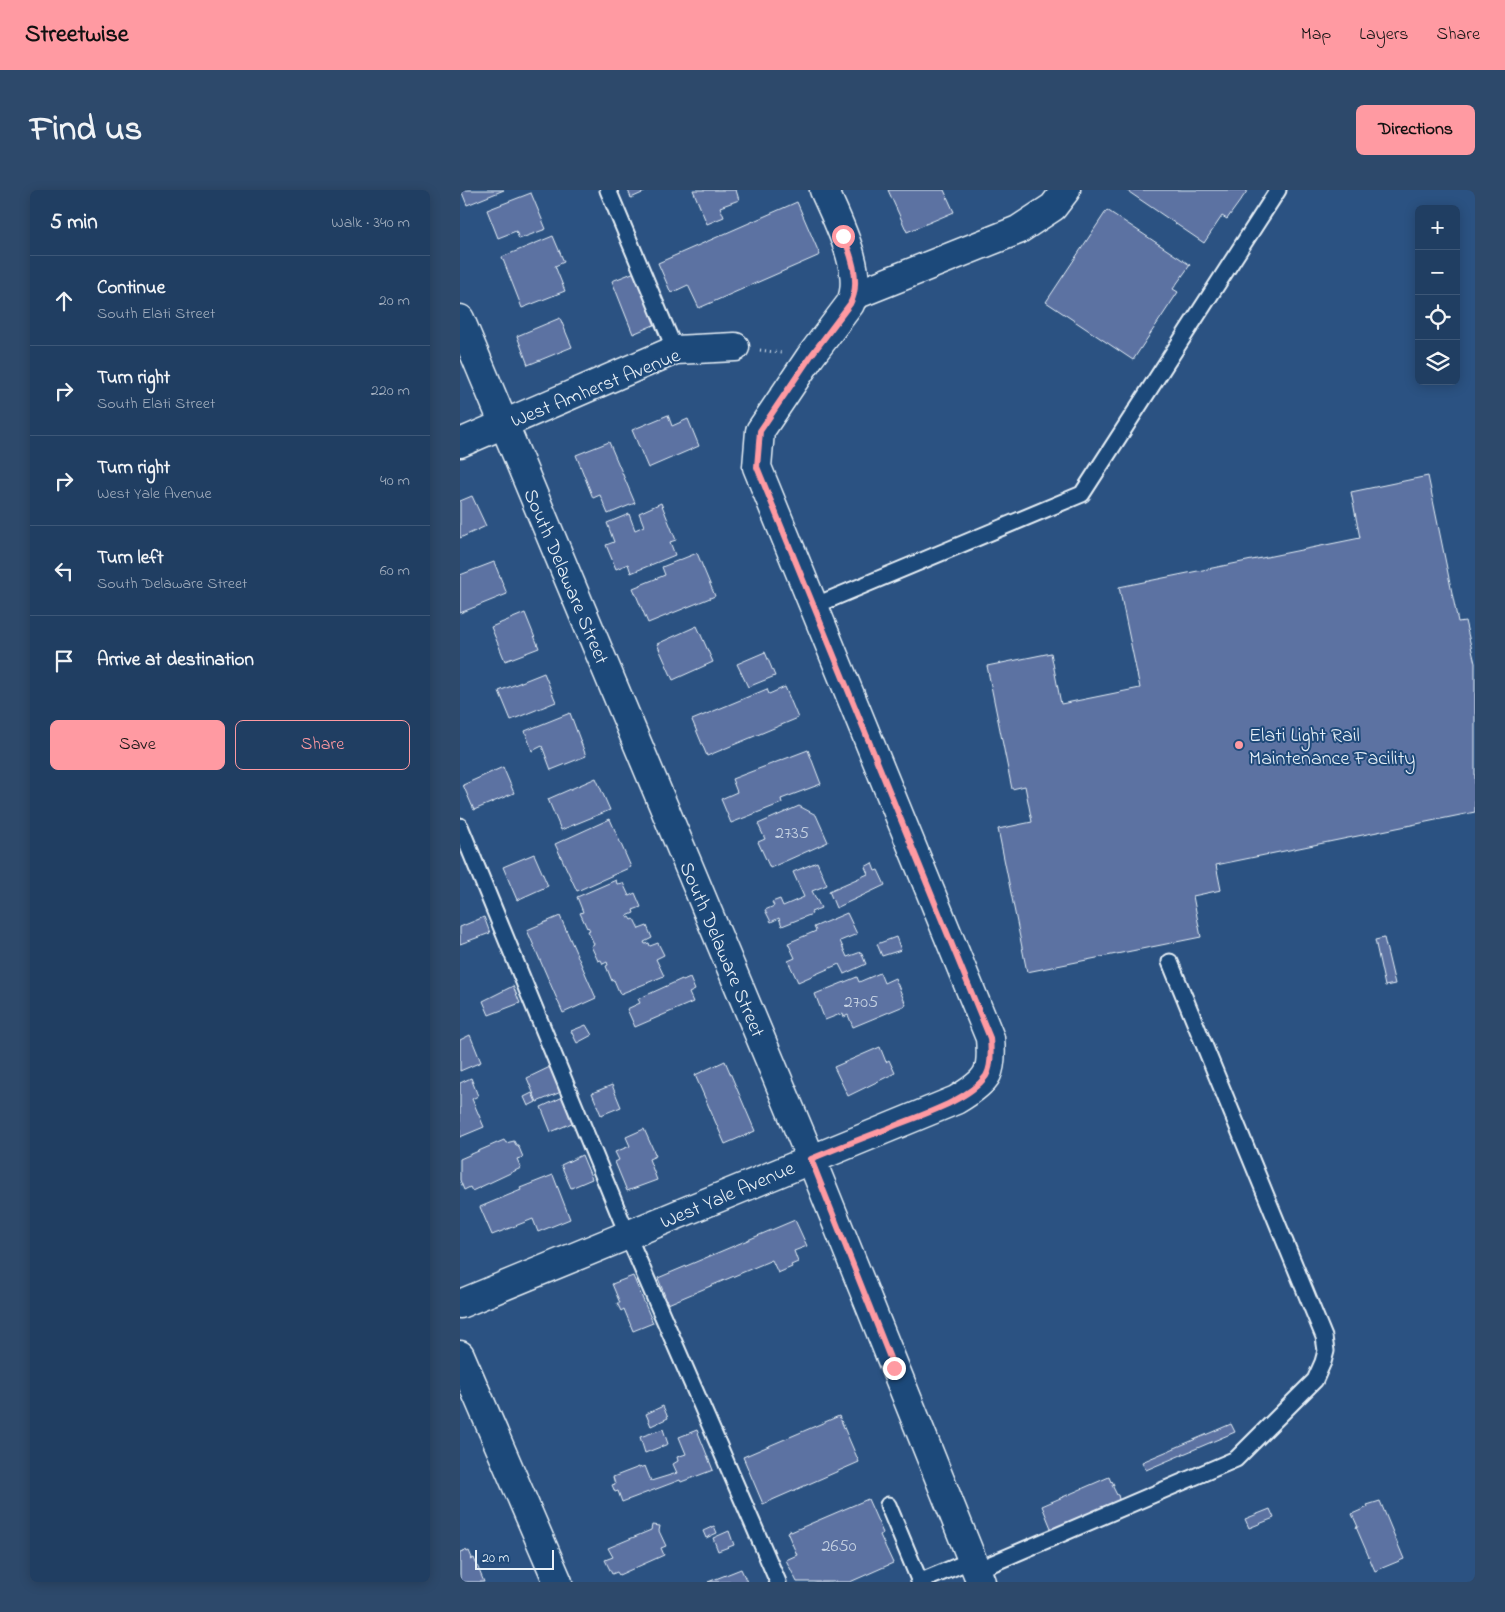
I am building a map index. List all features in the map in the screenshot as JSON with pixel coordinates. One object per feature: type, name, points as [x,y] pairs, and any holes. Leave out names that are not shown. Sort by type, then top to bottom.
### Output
[{"type":"street","points":[[814,606],[757,467],[760,431],[855,295],[852,258],[824,190]]},
{"type":"street","points":[[855,295],[1018,230],[1053,206],[1066,190]]},
{"type":"street","name":"South Delaware Street","points":[[460,319],[811,1159],[977,1571]]},
{"type":"street","name":"West Amherst Avenue","points":[[460,443],[675,350],[735,347]]},
{"type":"street","name":"West Yale Avenue","points":[[460,1304],[956,1100],[971,1090],[987,1074],[991,1054],[990,1038],[814,606]]},
{"type":"street","points":[[460,1355],[558,1582]]},
{"type":"lane","points":[[608,190],[675,350]]},
{"type":"lane","points":[[814,606],[1082,494],[1278,190]]},
{"type":"lane","points":[[460,826],[628,1236],[778,1582]]},
{"type":"lane","points":[[888,1505],[919,1582],[977,1571],[1236,1458],[1315,1380],[1326,1351],[1324,1338],[1170,962]]},
{"type":"path","points":[[735,347],[810,357]]},
{"type":"building","points":[[461,190],[504,190],[467,205]]},
{"type":"building","points":[[628,190],[649,190],[631,198]]},
{"type":"building","points":[[693,190],[736,190],[739,200],[720,207],[724,217],[707,224]]},
{"type":"building","points":[[888,190],[944,190],[954,212],[907,232]]},
{"type":"building","points":[[1126,190],[1248,190],[1227,219],[1222,216],[1204,243]]},
{"type":"building","points":[[531,193],[546,229],[519,239],[516,231],[498,238],[487,210]]},
{"type":"building","points":[[797,202],[820,255],[699,308],[688,285],[671,293],[658,263]]},
{"type":"building","points":[[1107,210],[1190,265],[1173,289],[1178,292],[1133,360],[1046,302]]},
{"type":"building","points":[[553,236],[564,262],[555,266],[565,291],[522,308],[502,257]]},
{"type":"building","points":[[635,272],[656,324],[633,334],[612,281]]},
{"type":"building","points":[[560,318],[572,347],[528,365],[517,336]]},
{"type":"building","points":[[668,415],[672,426],[688,419],[699,446],[648,468],[632,430]]},
{"type":"building","points":[[609,442],[635,503],[608,514],[600,495],[593,498],[576,455]]},
{"type":"building","name":"Elati Light Rail Maintenance Facility","points":[[1428,476],[1458,622],[1465,621],[1475,663],[1475,812],[1216,865],[1221,890],[1193,896],[1201,937],[1027,972],[998,829],[1032,822],[1025,786],[1012,789],[987,666],[1051,653],[1061,704],[1140,688],[1119,587],[1360,538],[1351,492]]},
{"type":"building","points":[[472,496],[486,526],[460,538],[460,501]]},
{"type":"building","points":[[661,503],[676,540],[670,542],[675,555],[631,573],[628,564],[616,569],[606,545],[614,542],[607,523],[629,514],[635,530],[644,526],[639,513]]},
{"type":"building","points":[[697,553],[715,596],[648,623],[633,588],[665,575],[662,567]]},
{"type":"building","points":[[494,562],[507,594],[460,613],[460,575]]},
{"type":"building","points":[[525,613],[539,648],[505,661],[491,627]]},
{"type":"building","points":[[697,626],[713,662],[673,680],[657,644]]},
{"type":"building","points":[[765,652],[775,676],[748,687],[737,664]]},
{"type":"building","points":[[544,673],[556,702],[511,720],[499,691]]},
{"type":"building","points":[[785,687],[798,718],[707,756],[692,720],[767,689],[769,694]]},
{"type":"building","points":[[570,713],[586,756],[551,770],[542,746],[532,751],[525,731]]},
{"type":"building","points":[[808,750],[821,784],[781,799],[782,803],[731,823],[721,799],[737,792],[732,779]]},
{"type":"building","points":[[503,767],[514,793],[474,810],[463,785]]},
{"type":"building","points":[[596,778],[610,810],[561,830],[548,799]]},
{"type":"building","points":[[799,806],[816,815],[828,842],[770,868],[758,842],[765,839],[758,824]]},
{"type":"building","points":[[610,819],[631,867],[577,891],[555,844]]},
{"type":"building","points":[[534,854],[548,886],[517,900],[503,867]]},
{"type":"building","points":[[817,862],[827,885],[812,891],[821,908],[811,912],[812,914],[782,926],[779,918],[771,922],[765,910],[774,906],[772,902],[780,899],[783,906],[804,897],[793,872]]},
{"type":"building","points":[[872,863],[875,871],[878,870],[885,885],[836,908],[829,891],[868,874],[865,867]]},
{"type":"building","points":[[616,880],[617,884],[623,883],[629,896],[635,893],[641,907],[633,910],[634,913],[627,916],[628,918],[634,919],[639,929],[647,926],[652,938],[644,942],[645,944],[649,943],[650,946],[658,943],[664,955],[656,959],[664,976],[620,994],[614,980],[612,981],[606,966],[608,965],[607,962],[603,964],[601,960],[598,961],[591,946],[594,944],[588,931],[590,930],[587,928],[580,913],[583,912],[577,897]]},
{"type":"building","points":[[847,913],[857,934],[840,941],[847,957],[861,952],[866,964],[844,974],[839,964],[798,982],[788,961],[795,958],[788,943],[816,931],[814,927]]},
{"type":"building","points":[[560,916],[596,998],[563,1013],[527,930]]},
{"type":"building","points":[[484,917],[490,933],[460,944],[460,927]]},
{"type":"building","points":[[896,937],[901,950],[882,956],[877,944]]},
{"type":"building","points":[[1384,938],[1395,984],[1385,986],[1375,940]]},
{"type":"building","points":[[880,973],[884,983],[895,978],[906,1005],[853,1027],[848,1015],[844,1017],[843,1013],[825,1020],[815,994],[857,977],[859,982]]},
{"type":"building","points":[[690,978],[695,990],[689,993],[693,1002],[635,1027],[627,1009],[640,1003],[638,999],[682,979],[683,981]]},
{"type":"building","points":[[513,986],[520,1003],[489,1015],[483,1001]]},
{"type":"building","points":[[586,1025],[592,1035],[577,1043],[571,1031]]},
{"type":"building","points":[[470,1035],[481,1062],[460,1071],[460,1040]]},
{"type":"building","points":[[880,1047],[886,1062],[889,1060],[895,1073],[848,1096],[834,1067]]},
{"type":"building","points":[[725,1061],[755,1131],[725,1144],[695,1075]]},
{"type":"building","points":[[550,1067],[561,1092],[537,1102],[527,1078]]},
{"type":"building","points":[[471,1078],[478,1096],[472,1099],[484,1127],[460,1137],[460,1083]]},
{"type":"building","points":[[612,1085],[621,1107],[601,1115],[592,1093]]},
{"type":"building","points":[[532,1093],[536,1102],[528,1106],[524,1097]]},
{"type":"building","points":[[563,1097],[574,1122],[551,1132],[541,1107]]},
{"type":"building","points":[[644,1129],[656,1156],[649,1159],[657,1180],[627,1191],[615,1162],[619,1160],[615,1152],[630,1146],[626,1137]]},
{"type":"building","points":[[504,1140],[506,1143],[514,1141],[518,1145],[523,1157],[517,1159],[521,1168],[472,1191],[470,1187],[464,1190],[460,1180],[460,1159]]},
{"type":"building","points":[[582,1155],[592,1179],[571,1188],[561,1165]]},
{"type":"building","points":[[553,1175],[570,1219],[538,1232],[533,1219],[492,1235],[480,1207]]},
{"type":"building","points":[[795,1220],[807,1246],[794,1251],[798,1262],[791,1265],[792,1267],[778,1273],[772,1260],[668,1304],[658,1278]]},
{"type":"building","points":[[633,1276],[653,1323],[633,1331],[624,1309],[621,1311],[617,1303],[620,1303],[612,1284]]},
{"type":"building","points":[[663,1406],[668,1418],[651,1426],[646,1414]]},
{"type":"building","points":[[839,1416],[859,1462],[763,1504],[743,1457]]},
{"type":"building","points":[[1231,1424],[1235,1432],[1146,1470],[1142,1462]]},
{"type":"building","points":[[663,1429],[668,1444],[645,1453],[640,1437]]},
{"type":"building","points":[[697,1430],[713,1470],[681,1482],[680,1480],[622,1502],[618,1491],[615,1492],[612,1485],[615,1484],[613,1477],[645,1466],[651,1481],[677,1473],[673,1464],[678,1461],[677,1457],[686,1454],[679,1437]]},
{"type":"building","points":[[1109,1477],[1120,1503],[1053,1533],[1042,1506]]},
{"type":"building","points":[[868,1499],[883,1533],[880,1535],[893,1563],[850,1582],[797,1582],[786,1560],[797,1555],[787,1532],[790,1530],[791,1532]]},
{"type":"building","points":[[1380,1501],[1404,1559],[1375,1571],[1352,1514],[1368,1507],[1367,1505]]},
{"type":"building","points":[[1270,1509],[1274,1518],[1249,1528],[1245,1519]]},
{"type":"building","points":[[652,1525],[660,1526],[659,1531],[666,1546],[661,1548],[664,1555],[619,1575],[617,1572],[612,1574],[605,1560],[613,1557],[608,1548],[651,1530]]},
{"type":"building","points":[[714,1526],[717,1533],[706,1538],[703,1531]]},
{"type":"building","points":[[729,1531],[734,1545],[718,1551],[713,1538]]},
{"type":"building","points":[[466,1550],[467,1552],[469,1551],[472,1558],[470,1560],[474,1558],[484,1582],[460,1582],[460,1552]]},
{"type":"building","points":[[741,1569],[747,1582],[708,1582]]},
{"type":"place","name":"Elati Light Rail Maintenance Facility","points":[[1239,745]]},
{"type":"route","points":[[843,236],[852,258],[855,295],[760,431],[757,467],[990,1038],[991,1054],[987,1074],[971,1090],[956,1100],[811,1159],[894,1368]]}]
